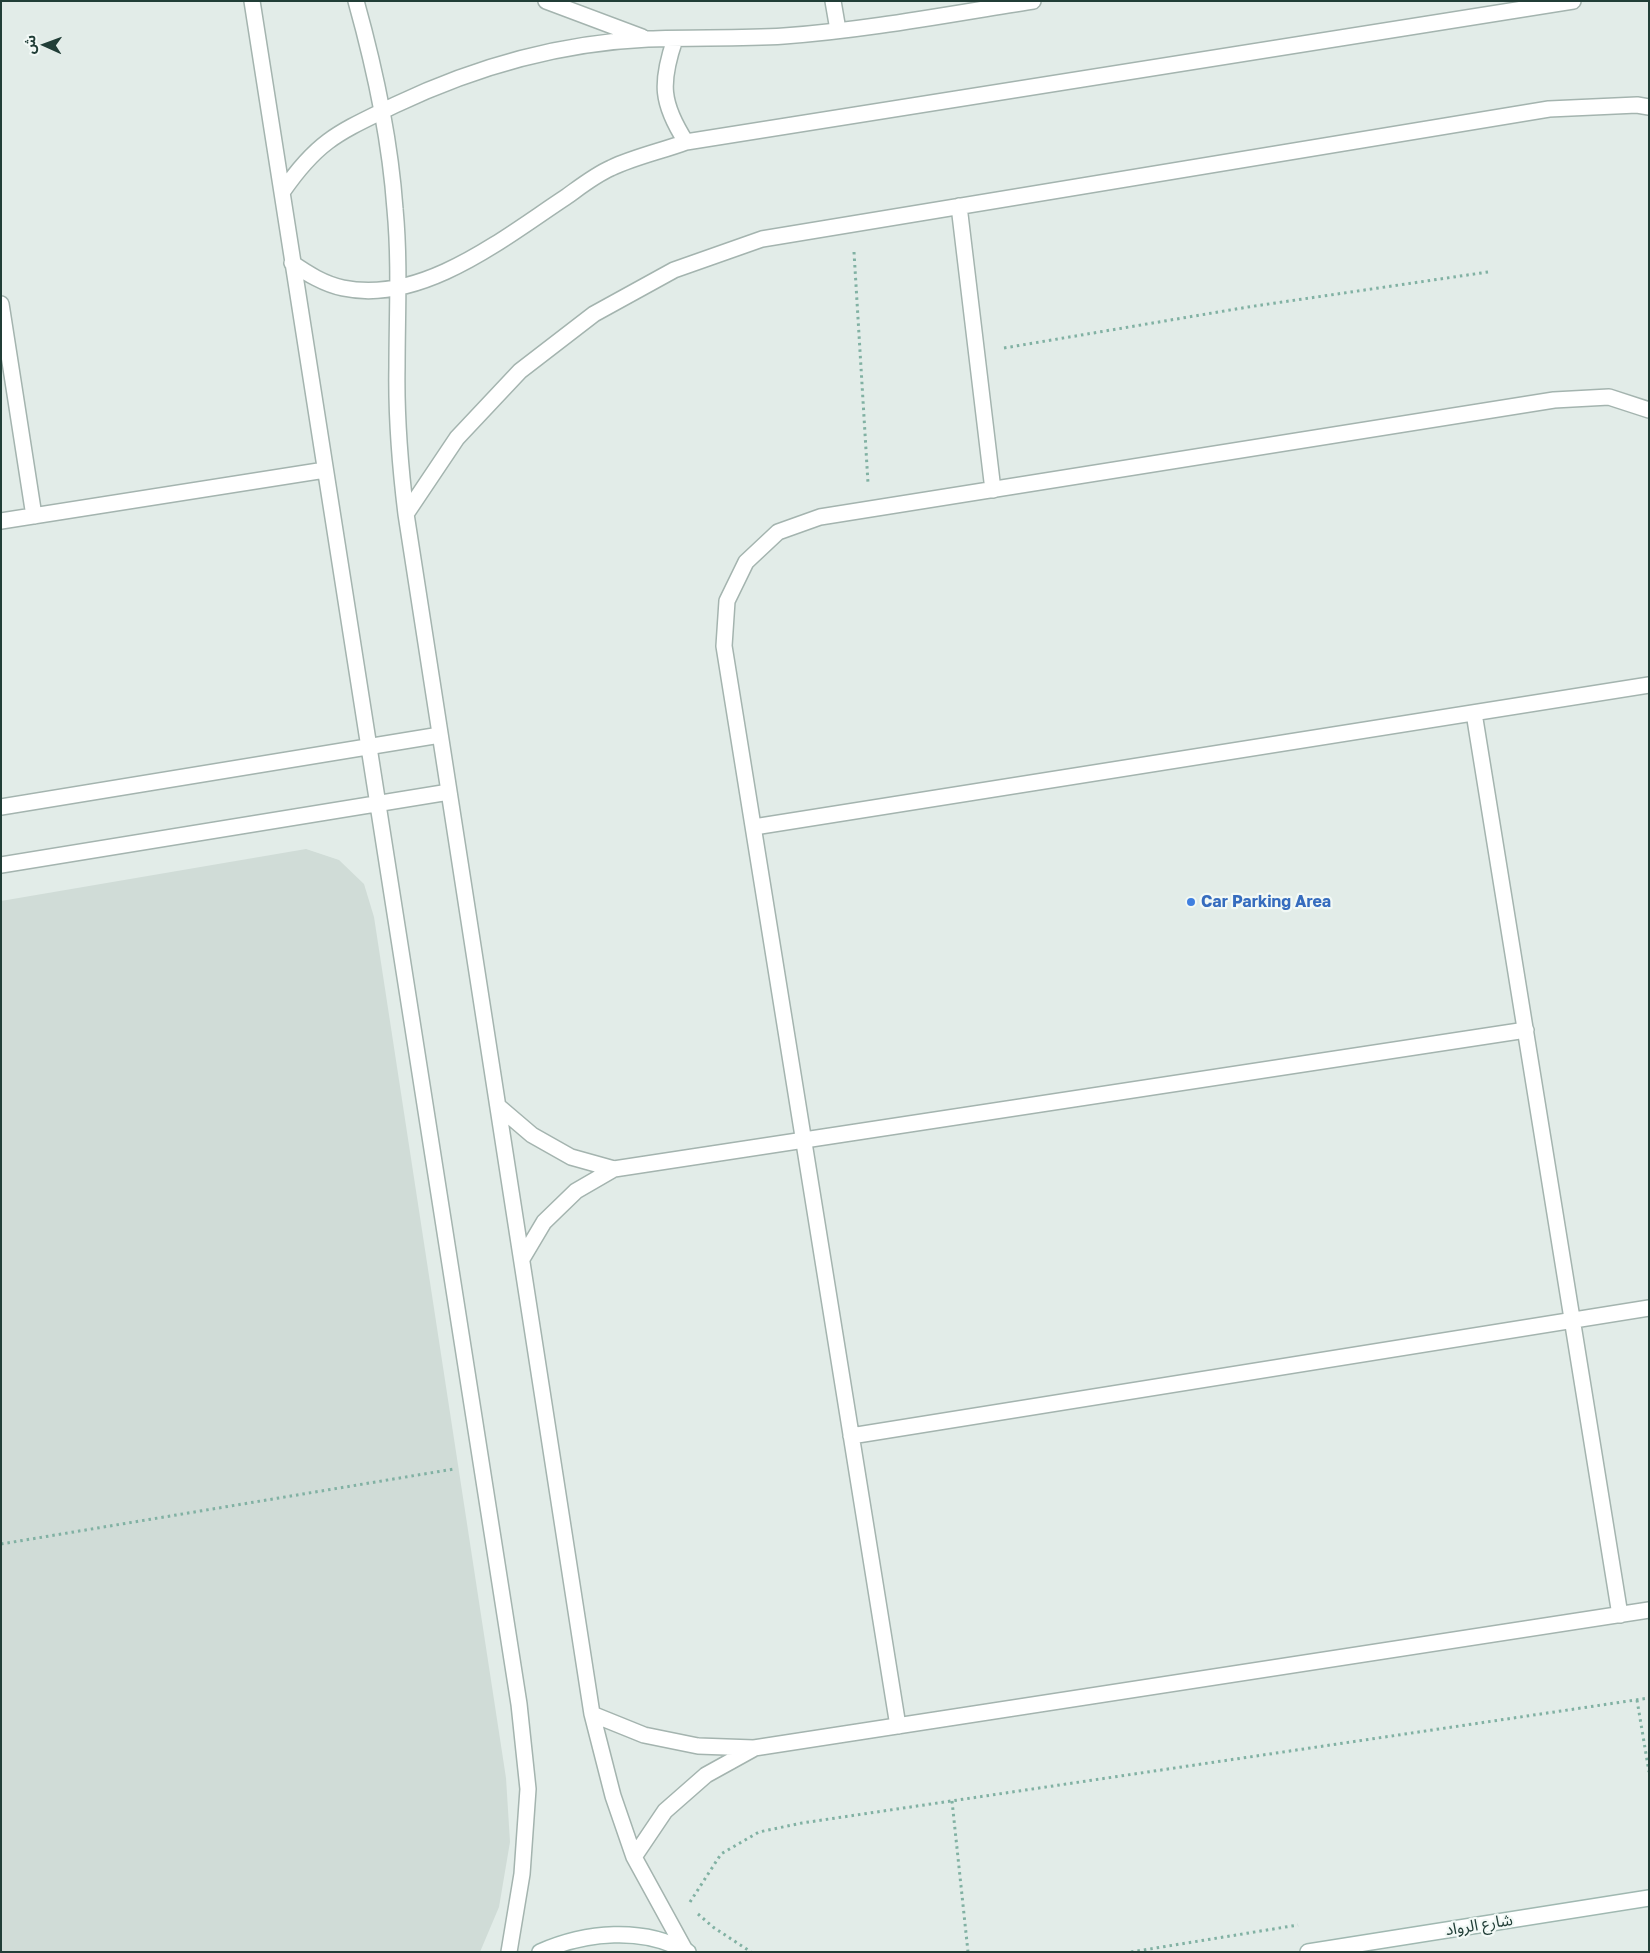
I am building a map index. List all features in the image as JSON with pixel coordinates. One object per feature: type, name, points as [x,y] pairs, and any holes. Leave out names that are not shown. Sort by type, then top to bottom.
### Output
[{"type":"street","points":[[252,1],[519,1704],[528,1789],[522,1874],[509,1952]]},
{"type":"street","points":[[356,1],[383,111],[395,208],[399,287],[398,446],[406,514],[592,1714],[613,1796],[634,1857],[686,1951]]},
{"type":"street","points":[[546,1],[579,15],[648,39]]},
{"type":"street","points":[[833,1],[838,30]]},
{"type":"street","points":[[283,191],[302,164],[326,141],[354,124],[433,87],[485,67],[538,53],[593,43],[648,39],[784,36],[838,30],[1033,1]]},
{"type":"street","points":[[292,263],[315,279],[342,288],[370,291],[399,287],[448,270],[495,246],[610,168],[686,142],[1573,1]]},
{"type":"street","points":[[675,39],[666,64],[664,92],[672,119],[686,142]]},
{"type":"street","points":[[406,514],[457,438],[520,371],[594,314],[674,270],[753,242],[959,206],[1549,109],[1637,106],[1649,108]]},
{"type":"street","points":[[959,206],[993,490]]},
{"type":"street","points":[[1,304],[34,516]]},
{"type":"street","points":[[898,1726],[724,646],[727,601],[746,562],[778,532],[820,518],[869,509],[1554,400],[1609,397],[1649,410]]},
{"type":"street","points":[[1,521],[325,470]]},
{"type":"street","points":[[754,827],[1649,685]]},
{"type":"street","points":[[1474,712],[1620,1614]]},
{"type":"street","points":[[1,807],[440,734]]},
{"type":"street","points":[[1,865],[449,792]]},
{"type":"street","points":[[522,1259],[544,1222],[576,1191],[614,1169],[1526,1030]]},
{"type":"street","points":[[498,1106],[532,1135],[563,1153],[614,1169]]},
{"type":"street","points":[[851,1436],[1649,1308]]},
{"type":"street","points":[[592,1714],[644,1735],[698,1746],[754,1748],[1649,1610]]},
{"type":"street","points":[[634,1857],[665,1812],[672,1805],[706,1775],[754,1748]]},
{"type":"street","name":"شارع الرواد","points":[[1308,1952],[1649,1898]]},
{"type":"street","points":[[540,1952],[561,1943],[592,1936],[624,1934],[655,1939],[686,1951]]},
{"type":"path","points":[[852,224],[869,509]]},
{"type":"path","points":[[977,353],[1248,307],[1488,272]]},
{"type":"path","points":[[1,1544],[482,1464]]},
{"type":"path","points":[[674,1928],[721,1854],[759,1832],[802,1823],[1649,1698]]},
{"type":"path","points":[[1637,1700],[1649,1772]]},
{"type":"path","points":[[952,1801],[968,1952]]},
{"type":"path","points":[[688,1906],[714,1927],[752,1952]]},
{"type":"shaded area","points":[[306,849],[339,860],[364,884],[374,917],[506,1778],[510,1842],[499,1907],[480,1952],[1,1952],[1,901]]},
{"type":"place","name":"Car Parking Area","points":[[1191,902]]}]
